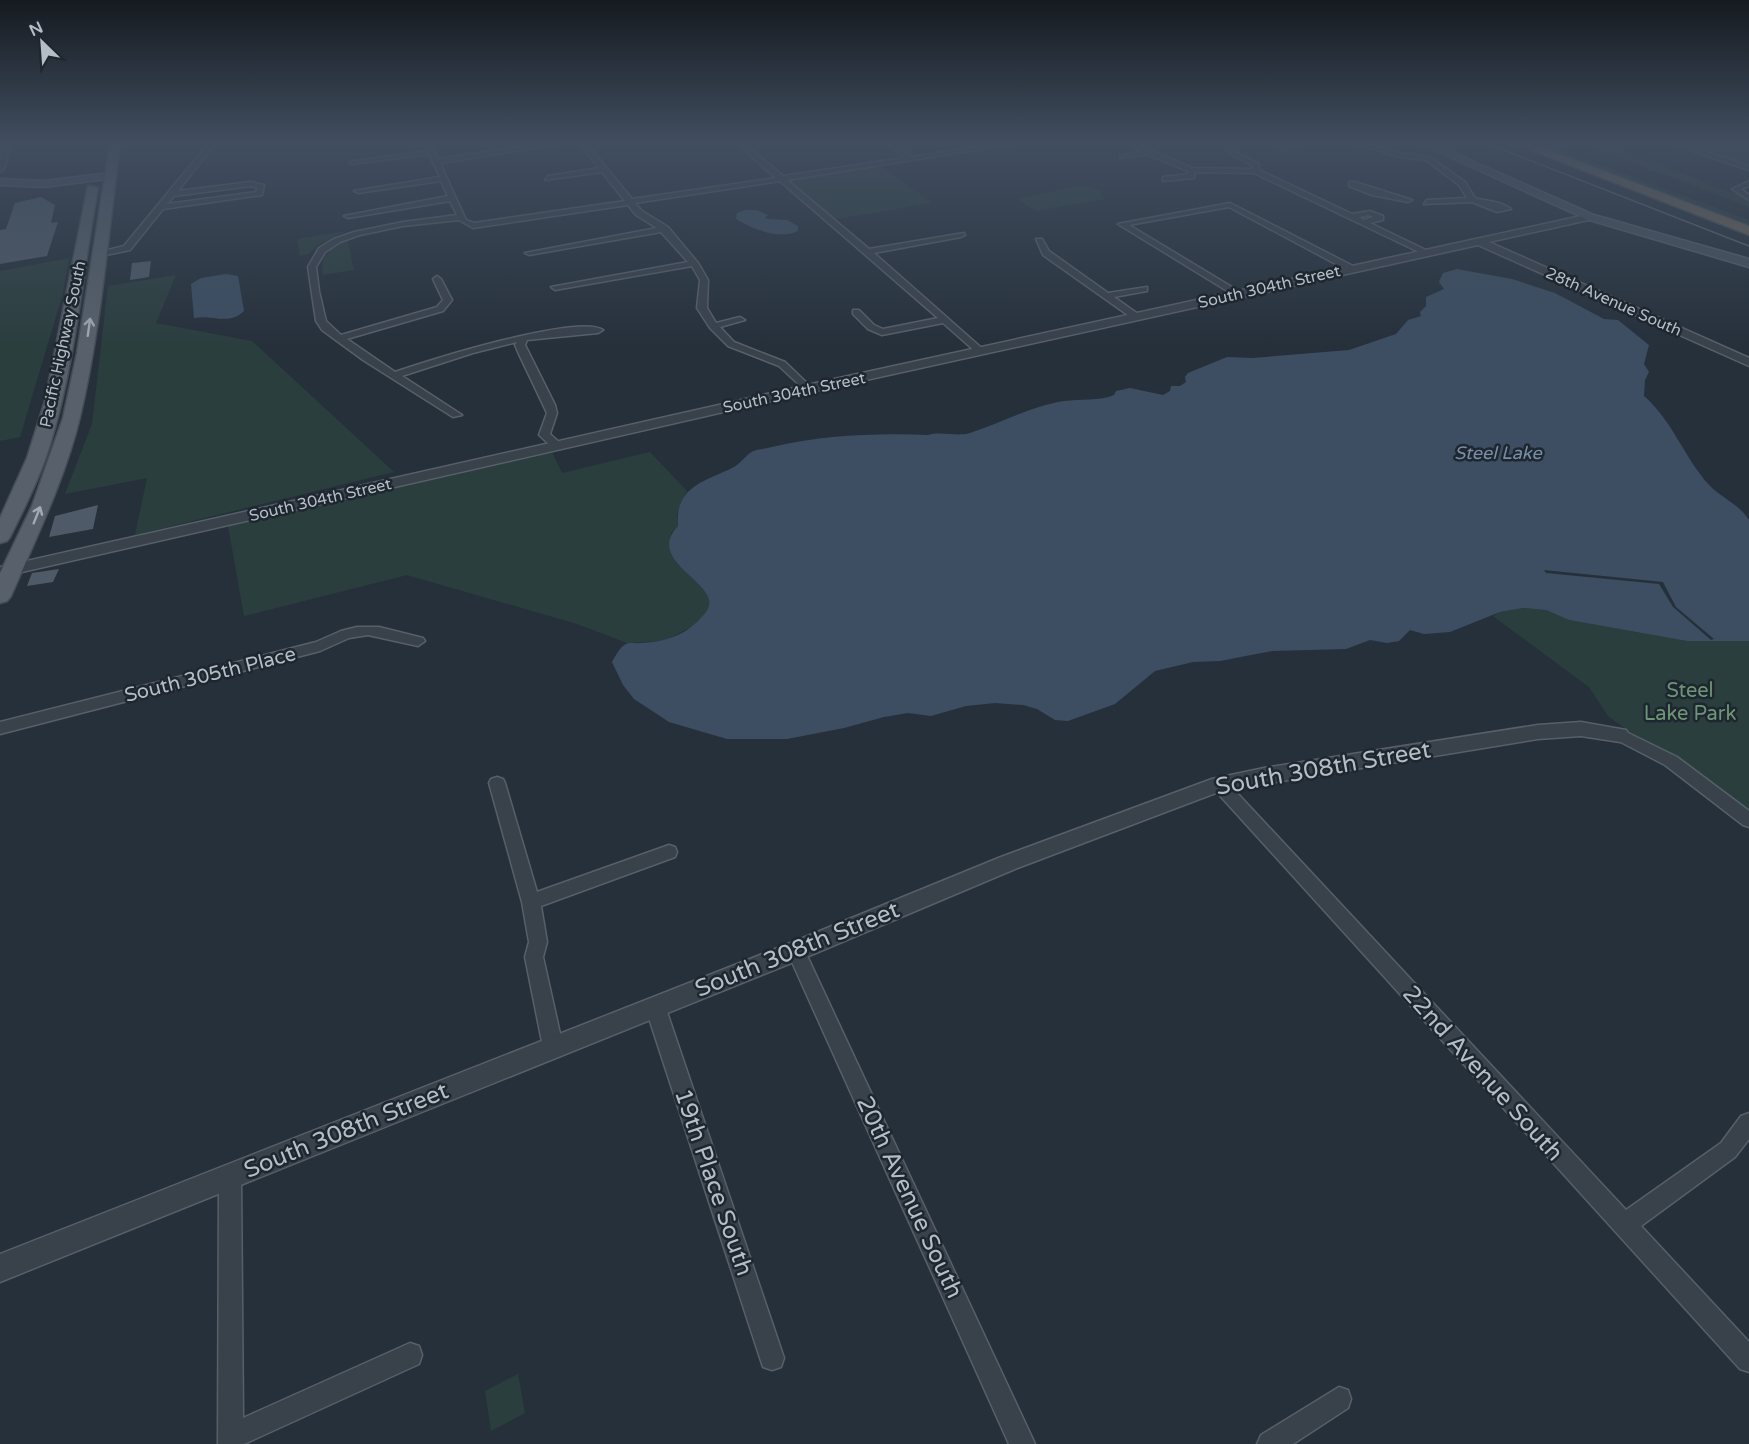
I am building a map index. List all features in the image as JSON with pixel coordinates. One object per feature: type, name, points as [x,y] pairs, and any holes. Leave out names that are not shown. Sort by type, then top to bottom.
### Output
[{"type":"highway","points":[[1698,211],[1749,231]]},
{"type":"main road","name":"Pacific Highway South","points":[[0,537],[22,493],[45,433],[69,320],[88,211]]},
{"type":"main road","name":"Pacific Highway South","points":[[0,596],[7,570],[41,506],[71,418],[85,353],[105,211]]},
{"type":"main road","points":[[1578,211],[1590,217],[1749,262]]},
{"type":"main road","points":[[84,234],[91,239],[90,253],[99,255]]},
{"type":"street","points":[[99,255],[127,248],[156,211]]},
{"type":"street","points":[[348,216],[375,211]]},
{"type":"street","points":[[458,211],[468,225],[568,211]]},
{"type":"street","points":[[638,211],[665,230],[694,263],[704,280],[702,308],[713,326],[736,347],[786,367],[807,389]]},
{"type":"street","points":[[821,211],[980,351]]},
{"type":"street","points":[[1194,211],[1122,224],[1237,294]]},
{"type":"street","points":[[1242,211],[1350,268]]},
{"type":"street","points":[[1344,211],[1426,252]]},
{"type":"street","points":[[1352,216],[1370,213],[1380,218],[1364,222]]},
{"type":"street","points":[[457,414],[338,339],[321,321],[312,267],[321,250],[334,240],[353,234],[461,217]]},
{"type":"street","name":"South 304th Street","points":[[7,570],[807,389],[1590,217]]},
{"type":"street","points":[[529,253],[665,230]]},
{"type":"street","points":[[867,252],[960,235]]},
{"type":"street","points":[[1039,241],[1044,252],[1135,316]]},
{"type":"street","name":"28th Avenue South","points":[[1478,241],[1749,362]]},
{"type":"street","points":[[555,287],[694,263]]},
{"type":"street","points":[[338,339],[440,309],[447,300],[437,279]]},
{"type":"street","points":[[1106,296],[1144,289]]},
{"type":"street","points":[[856,312],[870,327],[885,332],[944,320]]},
{"type":"street","points":[[713,326],[740,320]]},
{"type":"street","points":[[395,375],[457,352],[568,331],[598,330]]},
{"type":"street","points":[[523,340],[520,345],[552,413],[544,435],[556,445]]},
{"type":"street","name":"South 305th Place","points":[[0,728],[320,646],[342,633],[374,629],[418,641]]},
{"type":"street","name":"South 308th Street","points":[[0,1268],[796,951],[1008,863],[1219,784],[1538,732],[1581,729],[1620,735]]},
{"type":"street","points":[[1620,735],[1671,761],[1749,820]]},
{"type":"street","points":[[497,783],[531,902],[538,942],[534,957],[553,1047]]},
{"type":"street","name":"22nd Avenue South","points":[[1219,784],[1623,1226],[1749,1360]]},
{"type":"street","points":[[531,902],[669,852]]},
{"type":"street","name":"20th Avenue South","points":[[796,951],[1022,1444]]},
{"type":"street","name":"19th Place South","points":[[655,1006],[772,1358]]},
{"type":"street","points":[[1623,1226],[1728,1150],[1748,1123]]},
{"type":"street","points":[[230,1177],[231,1441],[410,1355]]},
{"type":"street","points":[[1270,1444],[1340,1399]]},
{"type":"green space","points":[[821,211],[882,211],[831,220]]},
{"type":"green space","points":[[1713,211],[1726,211],[1749,220],[1749,225]]},
{"type":"green space","points":[[346,231],[316,246],[309,254],[300,256],[297,239]]},
{"type":"green space","points":[[347,238],[354,270],[322,275],[323,259],[330,250],[327,250]]},
{"type":"green space","points":[[69,258],[63,293],[20,437],[0,441],[0,271]]},
{"type":"green space","points":[[176,275],[156,323],[252,341],[394,472],[135,535],[147,478],[65,494],[92,424],[108,286]]},
{"type":"green space","points":[[551,450],[562,473],[650,452],[687,491],[677,515],[678,526],[671,533],[670,543],[676,562],[707,593],[710,603],[707,612],[693,626],[664,641],[627,643],[577,624],[407,575],[244,616],[228,526]]},
{"type":"green space","name":"Steel Lake Park","points":[[1523,608],[1546,610],[1569,620],[1687,641],[1749,641],[1749,820],[1608,716],[1589,687],[1493,616],[1500,612]]},
{"type":"green space","points":[[518,1374],[525,1413],[491,1431],[485,1391]]},
{"type":"water","points":[[759,211],[768,215],[765,218],[768,219],[787,220],[798,226],[798,231],[775,234],[758,230],[736,219],[737,213]]},
{"type":"water","name":"Steel Lake","points":[[1457,269],[1512,279],[1555,293],[1604,319],[1618,320],[1649,345],[1644,364],[1649,372],[1645,380],[1644,396],[1663,417],[1710,486],[1741,510],[1749,520],[1749,641],[1687,641],[1569,620],[1546,610],[1523,608],[1500,612],[1450,632],[1424,634],[1410,630],[1399,641],[1387,643],[1370,640],[1346,649],[1272,651],[1220,661],[1193,662],[1155,671],[1115,704],[1068,721],[1055,720],[1037,709],[1023,705],[995,703],[966,706],[931,716],[908,713],[884,717],[844,728],[787,739],[727,739],[669,722],[634,699],[623,685],[612,662],[622,647],[628,643],[672,638],[693,626],[708,610],[708,596],[675,560],[670,549],[670,538],[678,526],[678,513],[685,495],[700,483],[735,466],[752,452],[791,443],[850,436],[965,434],[1052,403],[1103,398],[1114,395],[1116,391],[1130,388],[1163,395],[1170,391],[1171,386],[1180,386],[1186,382],[1185,377],[1188,373],[1227,357],[1253,358],[1349,350],[1396,334],[1408,320],[1421,316],[1420,312],[1426,306],[1426,297],[1444,289],[1439,282],[1443,273]]},
{"type":"water","points":[[226,274],[238,276],[244,311],[226,319],[194,318],[191,284],[201,278]]},
{"type":"pier","points":[[1544,570],[1663,582],[1676,607],[1714,639],[1711,640],[1673,607],[1659,584],[1546,573]]},
{"type":"building","points":[[12,211],[54,211],[51,223],[58,222],[47,256],[0,264],[0,230],[6,229]]},
{"type":"building","points":[[151,261],[149,277],[130,280],[132,263]]},
{"type":"building","points":[[98,505],[93,529],[49,537],[55,516]]},
{"type":"building","points":[[59,569],[53,582],[27,586],[32,573]]},
{"type":"tram line","points":[[1660,211],[1749,246]]}]
